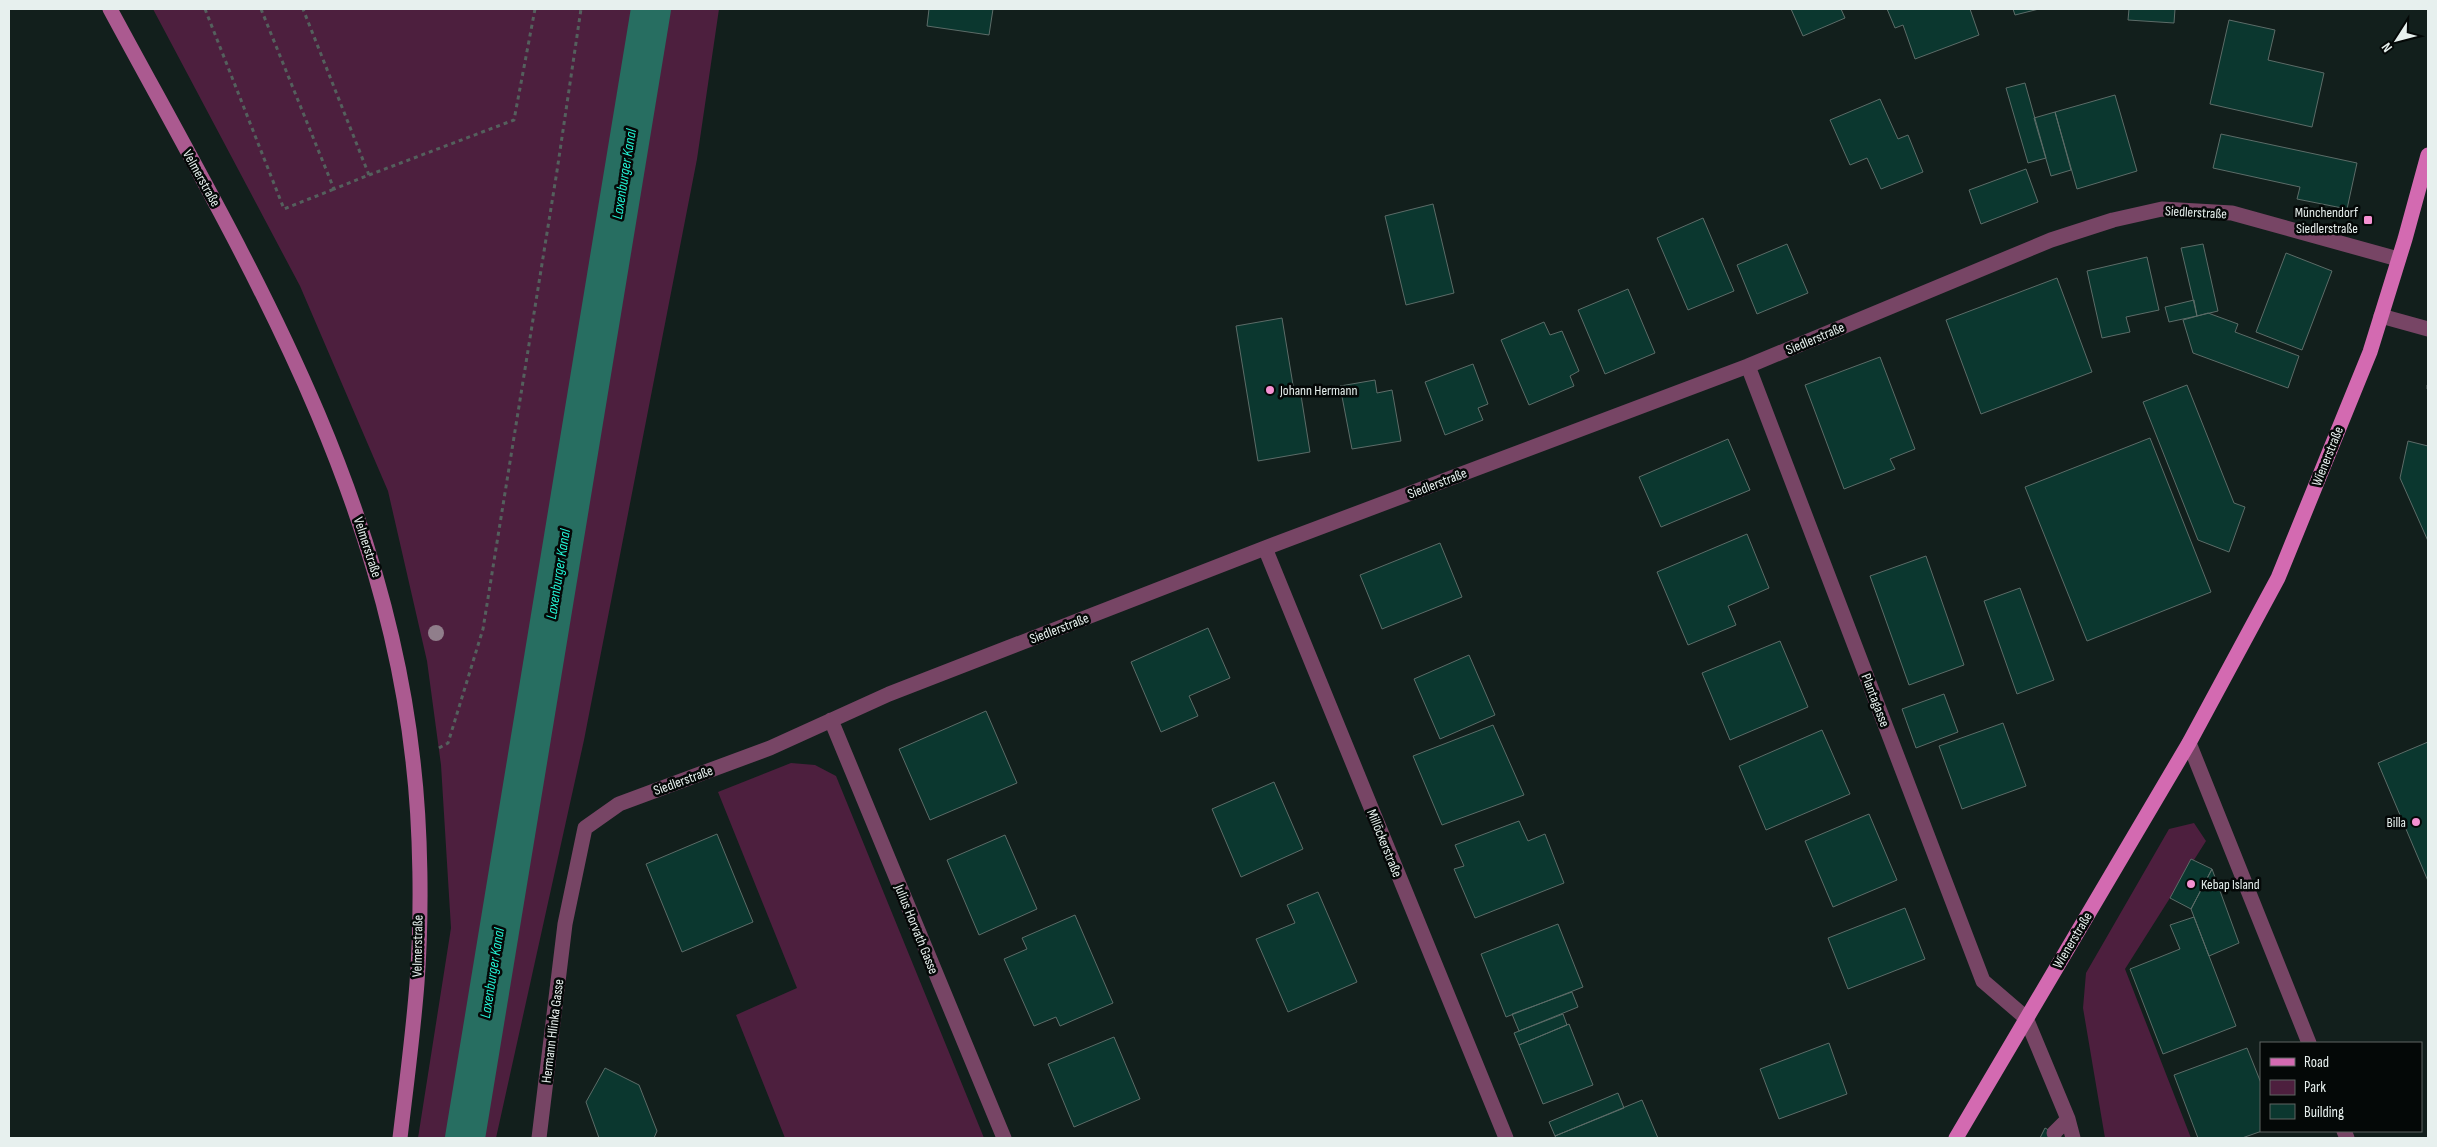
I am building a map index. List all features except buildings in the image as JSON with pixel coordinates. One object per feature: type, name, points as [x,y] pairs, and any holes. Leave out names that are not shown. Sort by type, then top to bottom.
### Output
[{"type":"main road","name":"Wienerstraße","points":[[1956,1138],[2189,743],[2278,578],[2370,352],[2428,154]]},
{"type":"street","name":"Velmerstraße","points":[[110,9],[258,281],[308,386],[343,472],[380,584],[401,674],[414,762],[419,866],[417,982],[400,1138]]},
{"type":"street","name":"Siedlerstraße","points":[[565,924],[585,828],[619,804],[770,748],[889,694],[1265,548],[1748,366],[2051,240],[2113,220],[2162,209],[2232,213],[2398,260]]},
{"type":"street","points":[[2381,316],[2428,329]]},
{"type":"street","name":"Plantagasse","points":[[1748,366],[1983,981],[2026,1018]]},
{"type":"street","name":"Millöckerstraße","points":[[1265,548],[1506,1138]]},
{"type":"street","name":"Julius Horvath Gasse","points":[[831,720],[1004,1138]]},
{"type":"street","points":[[2189,743],[2309,1042]]},
{"type":"street","name":"Hermann Hlinka Gasse","points":[[539,1138],[565,924]]},
{"type":"street","points":[[2026,1018],[2068,1119],[2073,1138]]},
{"type":"street","points":[[2054,1133],[2068,1119]]},
{"type":"path","points":[[205,9],[284,208],[514,120],[535,9]]},
{"type":"path","points":[[261,9],[334,189]]},
{"type":"path","points":[[303,9],[369,175]]},
{"type":"path","points":[[414,762],[448,743],[483,629],[558,172],[581,9]]},
{"type":"path","points":[[2428,385],[2428,393]]},
{"type":"green space","points":[[153,9],[719,9],[697,159],[584,740],[496,1138],[418,1138],[451,928],[441,765],[427,661],[388,491],[300,286]]},
{"type":"green space","points":[[791,763],[815,765],[836,776],[984,1138],[785,1138],[736,1015],[797,988],[718,792]]},
{"type":"green space","points":[[2194,823],[2206,841],[2125,969],[2191,1138],[2105,1138],[2083,1008],[2086,973],[2169,829]]},
{"type":"waterway","name":"Laxenburger Kanal","points":[[465,1138],[651,9]]},
{"type":"place","name":"Münchendorf Siedlerstraße","points":[[2368,220]]},
{"type":"place","name":"Johann Hermann","points":[[1270,390]]},
{"type":"place","name":"Billa","points":[[2416,822]]},
{"type":"place","name":"Kebap Island","points":[[2191,884]]}]
